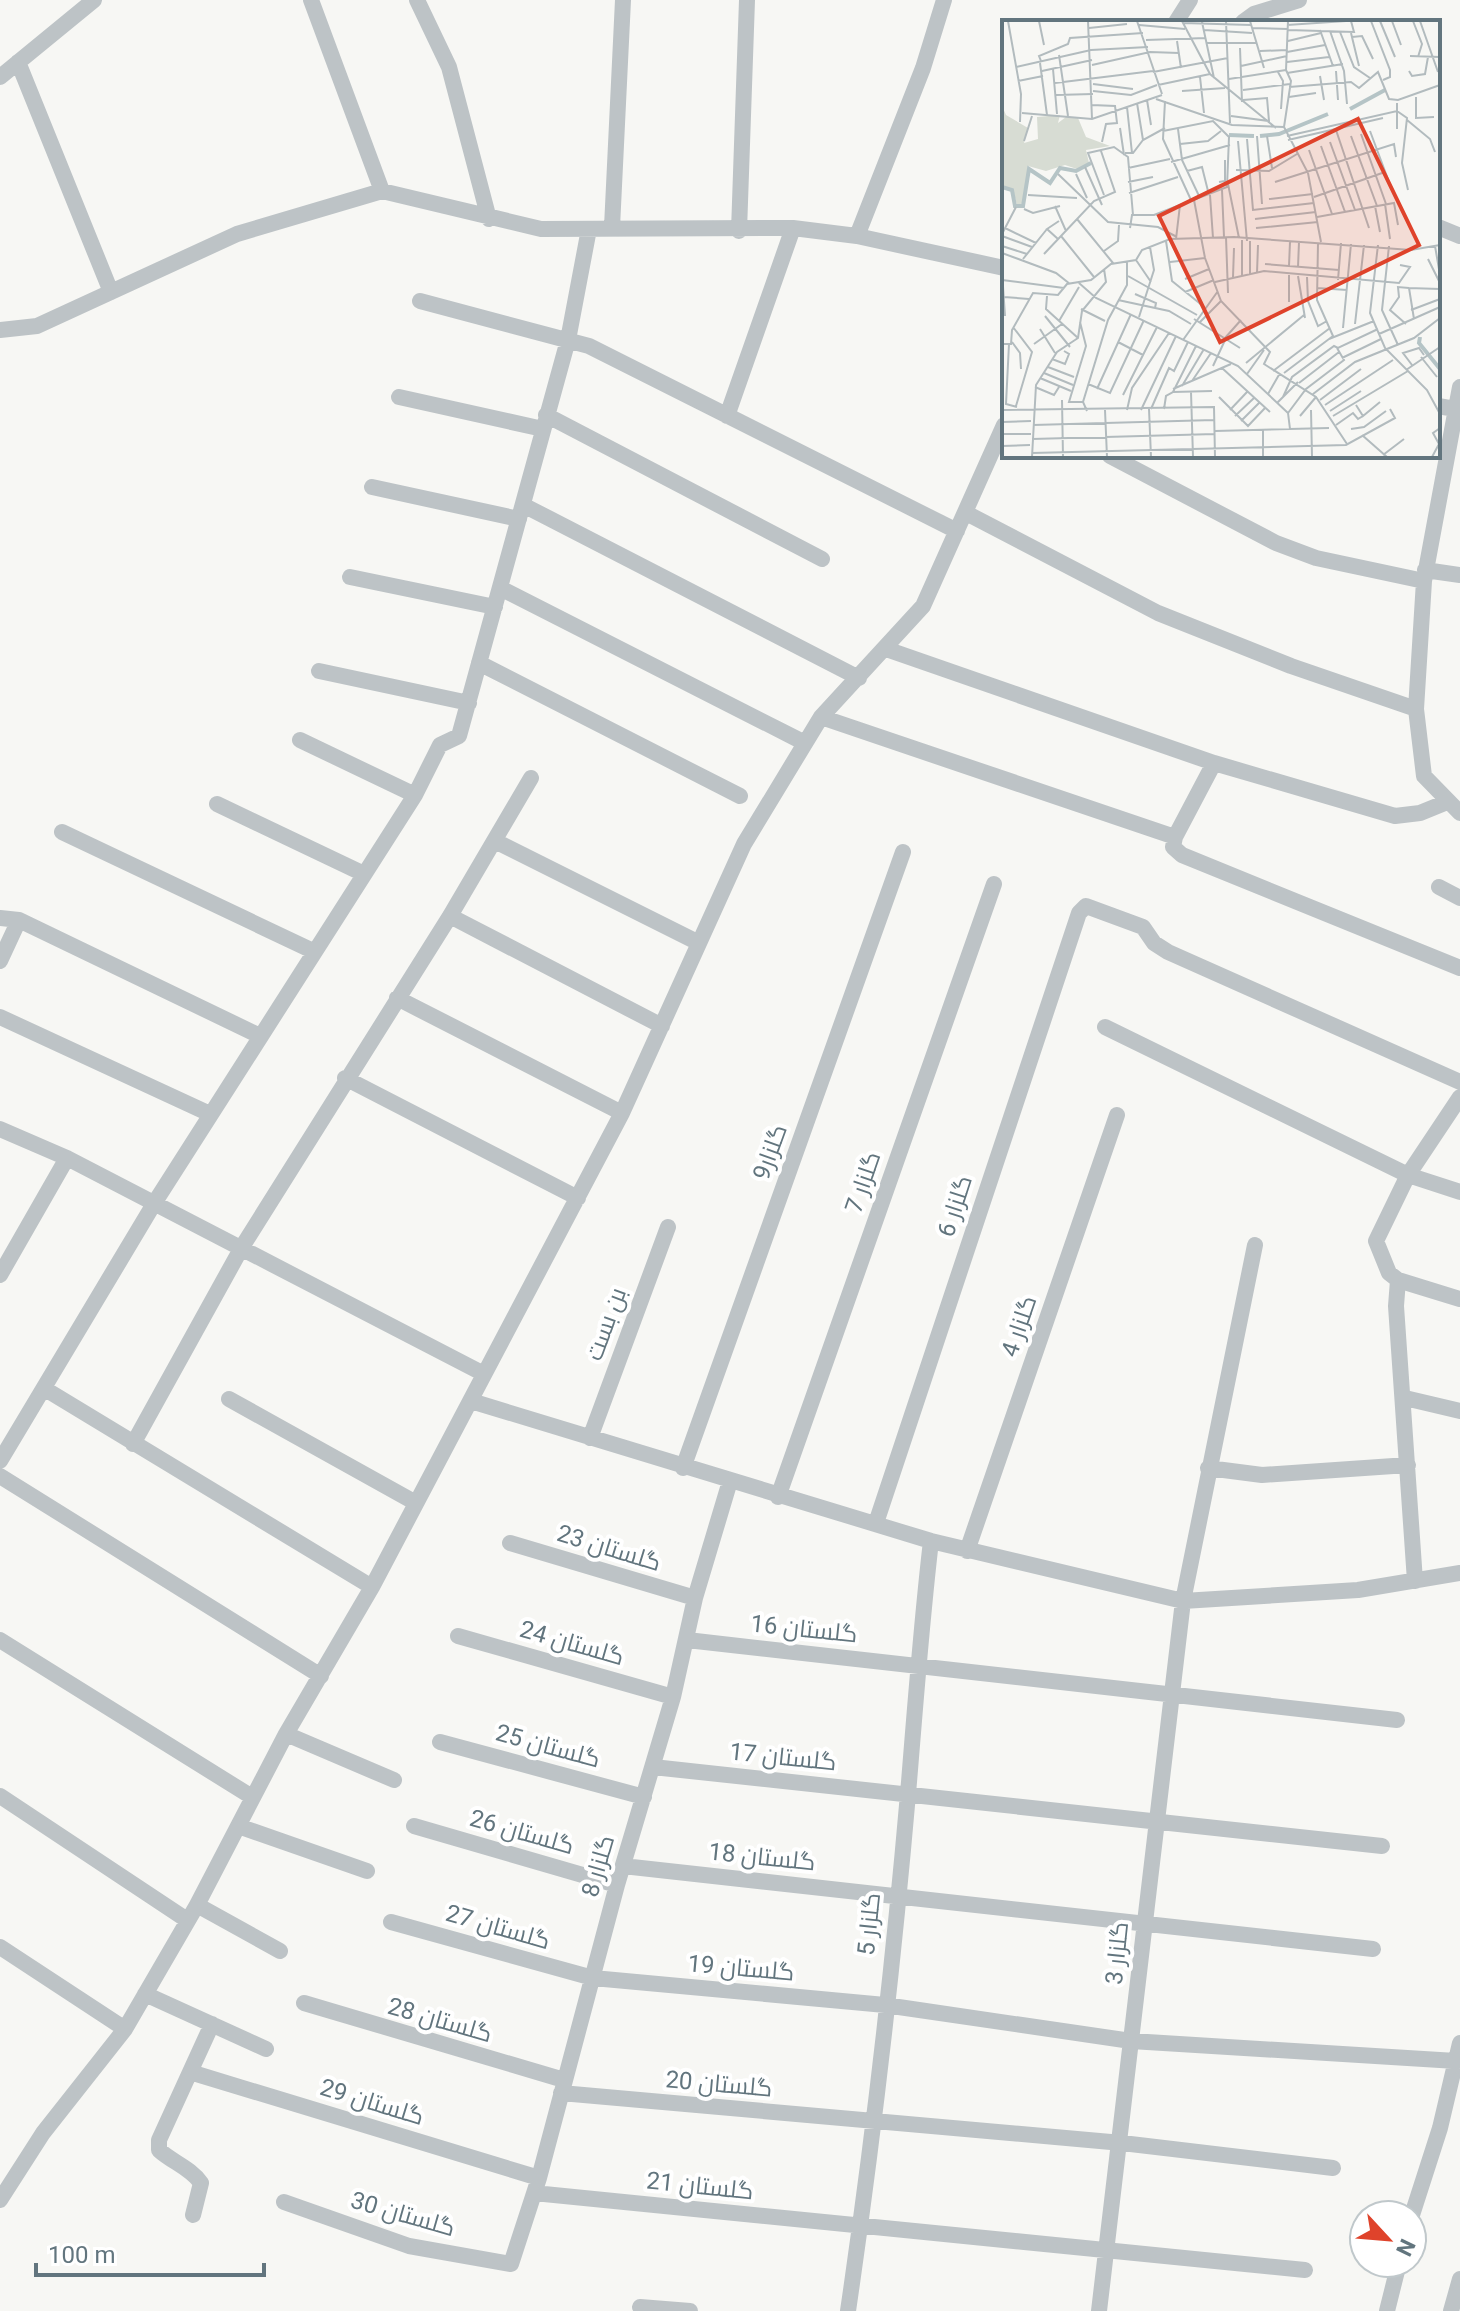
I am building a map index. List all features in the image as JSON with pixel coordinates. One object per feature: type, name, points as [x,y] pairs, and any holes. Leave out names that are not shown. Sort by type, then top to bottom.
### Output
[{"type":"street","points":[[311,0],[382,191]]},
{"type":"street","points":[[417,0],[449,67],[489,219]]},
{"type":"street","points":[[612,227],[623,0]]},
{"type":"street","points":[[739,231],[747,0]]},
{"type":"street","points":[[857,236],[923,68],[944,0]]},
{"type":"street","points":[[1177,20],[1190,0]]},
{"type":"street","points":[[1246,20],[1254,14],[1299,0]]},
{"type":"street","points":[[84,3],[6,69],[111,292]]},
{"type":"street","points":[[0,330],[37,326],[237,234],[382,191],[541,229],[612,227],[739,231],[793,228],[857,236],[1002,268]]},
{"type":"street","points":[[727,416],[793,228]]},
{"type":"street","points":[[1440,228],[1460,236]]},
{"type":"street","points":[[0,1461],[155,1202],[415,795],[440,745],[459,736],[568,340],[589,229]]},
{"type":"street","points":[[420,301],[589,346],[957,531]]},
{"type":"street","points":[[1454,807],[1424,776],[1416,709],[1424,575],[1452,476],[1446,407],[1460,387]]},
{"type":"street","points":[[399,397],[545,422],[822,559]]},
{"type":"street","points":[[0,2200],[43,2133],[125,2029],[197,1905],[286,1734],[372,1587],[622,1113],[744,844],[821,717],[923,606],[1002,430]]},
{"type":"street","points":[[1114,458],[1276,543],[1316,558],[1424,575],[1460,575]]},
{"type":"street","points":[[372,487],[521,512],[859,678]]},
{"type":"street","points":[[966,513],[1158,613],[1416,709]]},
{"type":"street","points":[[350,577],[495,607]]},
{"type":"street","points":[[500,588],[805,743]]},
{"type":"street","points":[[886,649],[1214,763],[1395,816],[1454,807]]},
{"type":"street","points":[[479,663],[740,796]]},
{"type":"street","points":[[319,671],[469,703]]},
{"type":"street","points":[[821,717],[1175,837]]},
{"type":"street","points":[[300,740],[415,795]]},
{"type":"street","points":[[1214,763],[1175,837],[1173,847],[1182,855],[1460,968]]},
{"type":"street","points":[[133,1444],[242,1247],[345,1078],[450,916],[531,778]]},
{"type":"street","points":[[217,804],[364,874]]},
{"type":"street","points":[[62,832],[313,951]]},
{"type":"street","points":[[495,841],[699,943]]},
{"type":"street","name":"گلزار9","points":[[683,1468],[903,852]]},
{"type":"street","name":"گلزار 7","points":[[778,1497],[994,884]]},
{"type":"street","points":[[1439,887],[1460,898]]},
{"type":"street","name":"گلزار 6","points":[[876,1523],[1046,1004],[1079,913],[1086,906],[1143,927],[1154,943],[1168,952],[1460,1082]]},
{"type":"street","points":[[450,916],[662,1026]]},
{"type":"street","points":[[0,918],[19,920],[260,1036]]},
{"type":"street","points":[[0,961],[19,920]]},
{"type":"street","points":[[397,998],[622,1113]]},
{"type":"street","points":[[0,1017],[210,1114]]},
{"type":"street","points":[[1105,1027],[1408,1175],[1460,1192]]},
{"type":"street","points":[[345,1078],[578,1198]]},
{"type":"street","points":[[1460,1097],[1408,1175],[1376,1241],[1389,1273],[1398,1280],[1460,1299]]},
{"type":"street","name":"گلزار 4","points":[[967,1551],[1117,1115]]},
{"type":"street","points":[[0,1129],[155,1202],[484,1374]]},
{"type":"street","points":[[0,1275],[67,1158]]},
{"type":"street","name":"بن بست","points":[[590,1438],[668,1227]]},
{"type":"street","name":"گلزار 3","points":[[1099,2311],[1122,2143],[1144,1924],[1183,1601],[1255,1245]]},
{"type":"street","points":[[1398,1280],[1396,1306],[1405,1398],[1415,1581]]},
{"type":"street","points":[[45,1389],[372,1587]]},
{"type":"street","points":[[1405,1398],[1460,1411]]},
{"type":"street","points":[[229,1399],[416,1503]]},
{"type":"street","points":[[471,1401],[778,1497],[931,1541],[1183,1601],[1358,1590],[1460,1573]]},
{"type":"street","points":[[1208,1468],[1262,1475],[1408,1465]]},
{"type":"street","points":[[0,1476],[321,1676]]},
{"type":"street","name":"گلزار 8","points":[[511,2264],[537,2186],[617,1885],[673,1697],[695,1598],[730,1481]]},
{"type":"street","name":"گلزار 5","points":[[848,2311],[908,1794],[916,1666],[931,1541]]},
{"type":"street","name":"گلستان 23","points":[[510,1543],[695,1598]]},
{"type":"street","name":"گلستان 24","points":[[458,1636],[673,1697]]},
{"type":"street","points":[[0,1640],[252,1797]]},
{"type":"street","name":"گلستان 16","points":[[687,1640],[1397,1720]]},
{"type":"street","points":[[286,1734],[394,1780]]},
{"type":"street","name":"گلستان 25","points":[[440,1742],[644,1797]]},
{"type":"street","name":"گلستان 17","points":[[653,1767],[1382,1846]]},
{"type":"street","points":[[0,1796],[187,1920]]},
{"type":"street","points":[[238,1826],[367,1871]]},
{"type":"street","name":"گلستان 26","points":[[414,1826],[617,1885]]},
{"type":"street","name":"گلستان 18","points":[[623,1866],[1373,1949]]},
{"type":"street","points":[[197,1905],[280,1951]]},
{"type":"street","name":"گلستان 27","points":[[391,1922],[593,1978]]},
{"type":"street","points":[[0,1947],[125,2029]]},
{"type":"street","name":"گلستان 19","points":[[593,1978],[885,2005],[1131,2041],[1456,2061]]},
{"type":"street","points":[[145,1994],[266,2049]]},
{"type":"street","name":"گلستان 28","points":[[304,2003],[562,2087]]},
{"type":"street","points":[[193,2215],[201,2183],[194,2173],[173,2163],[159,2150],[159,2140],[212,2024]]},
{"type":"street","points":[[1417,2199],[1440,2128],[1460,2043]]},
{"type":"street","name":"گلستان 29","points":[[190,2072],[537,2186]]},
{"type":"street","name":"گلستان 20","points":[[562,2087],[872,2122],[1122,2143],[1333,2168]]},
{"type":"street","name":"گلستان 21","points":[[537,2186],[860,2227],[1305,2270]]},
{"type":"street","name":"گلستان 30","points":[[284,2202],[409,2246],[511,2264]]},
{"type":"street","points":[[1387,2311],[1395,2279]]},
{"type":"street","points":[[1451,2311],[1460,2279]]},
{"type":"street","points":[[640,2307],[690,2311]]}]
